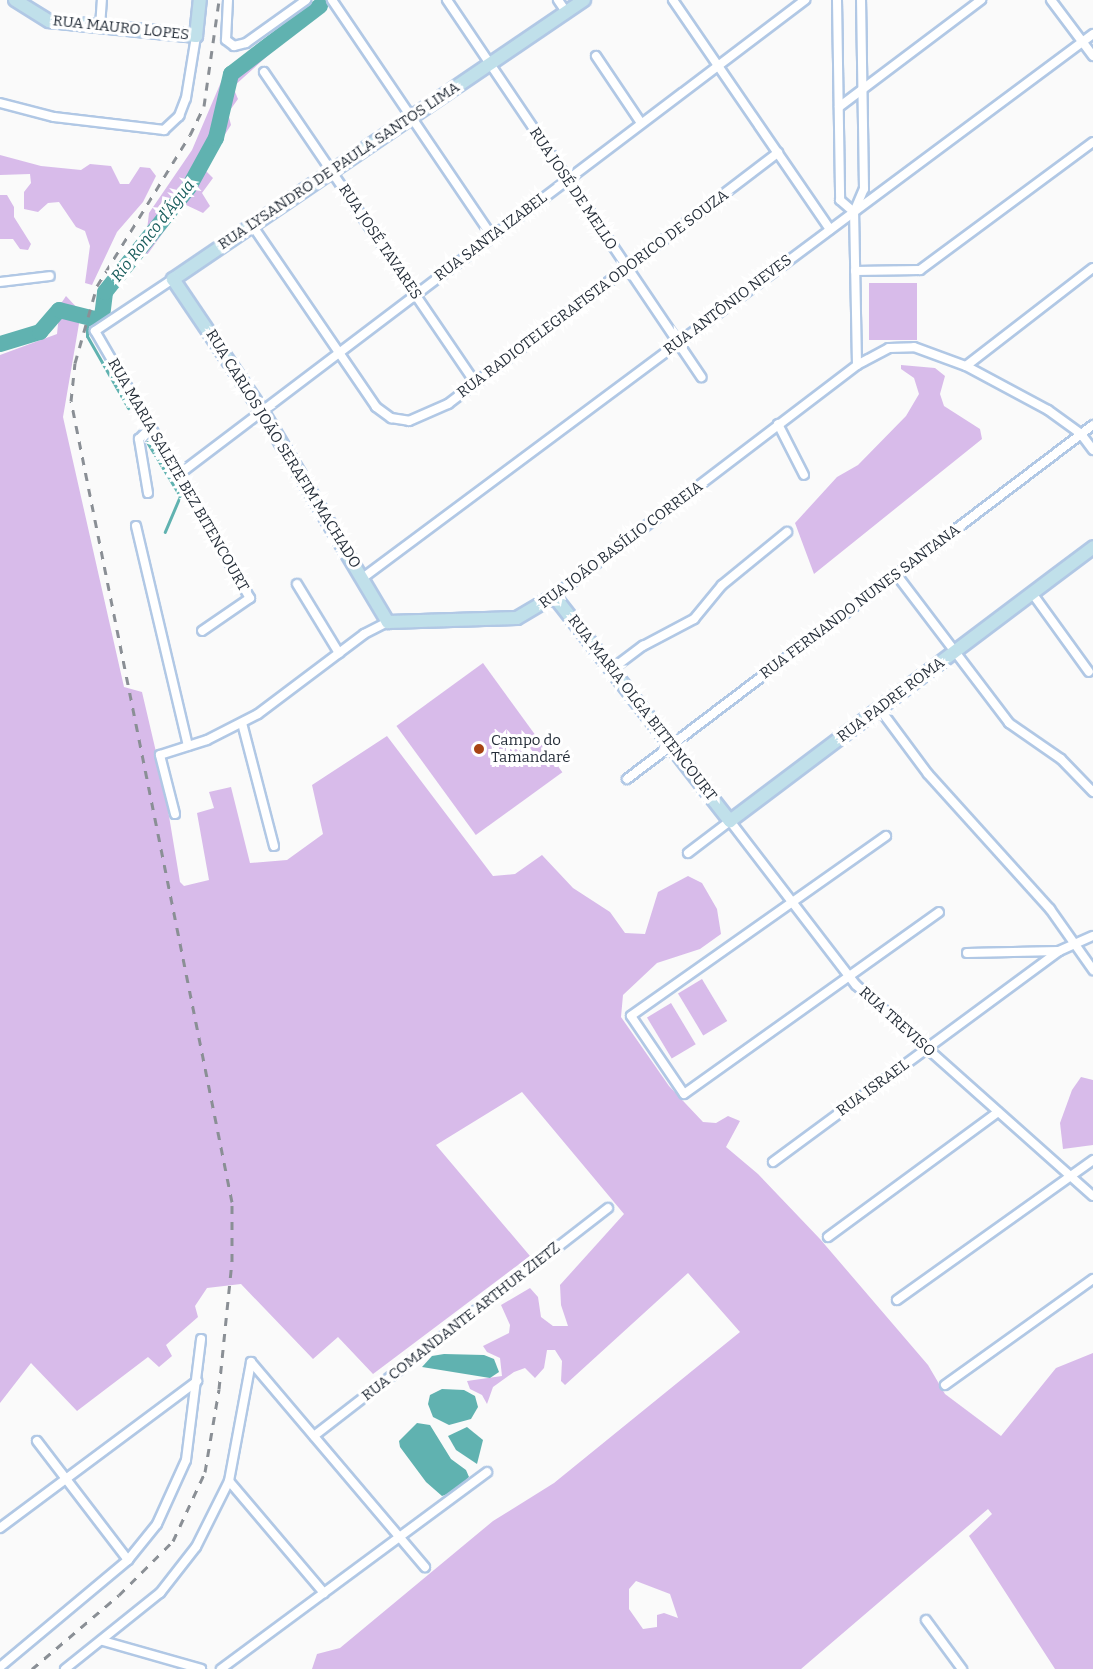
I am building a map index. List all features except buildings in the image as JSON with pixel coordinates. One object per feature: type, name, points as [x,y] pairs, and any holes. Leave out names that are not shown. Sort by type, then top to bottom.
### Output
[{"type":"street","name":"RUA MAURO LOPES","points":[[15,0],[49,21],[196,36]]},
{"type":"street","points":[[100,27],[102,0]]},
{"type":"street","points":[[0,102],[54,117],[164,129],[179,116],[186,98],[200,0]]},
{"type":"street","points":[[228,0],[226,40],[234,46],[246,43],[306,0]]},
{"type":"street","points":[[332,0],[492,236]]},
{"type":"street","name":"RUA JOSÉ DE MELLO","points":[[447,0],[701,377]]},
{"type":"street","points":[[558,0],[566,12]]},
{"type":"street","name":"RUA LYSANDRO DE PAULA SANTOS LIMA","points":[[95,332],[584,0]]},
{"type":"street","points":[[673,0],[830,230]]},
{"type":"street","name":"RUA SANTA IZABEL","points":[[178,475],[804,0]]},
{"type":"street","points":[[837,0],[840,200],[854,212]]},
{"type":"street","points":[[857,365],[854,212],[864,189],[861,0]]},
{"type":"street","points":[[838,107],[981,0]]},
{"type":"street","points":[[1051,0],[1093,56]]},
{"type":"street","name":"RUA ANTÔNIO NEVES","points":[[364,577],[1093,34]]},
{"type":"street","points":[[596,56],[641,123]]},
{"type":"street","name":"RUA JOSÉ TAVARES","points":[[264,72],[475,383]]},
{"type":"street","points":[[855,271],[920,270],[1093,142]]},
{"type":"street","name":"RUA RADIOTELEGRAFISTA ODORICO DE SOUZA","points":[[339,353],[376,407],[401,421],[420,419],[438,411],[778,153]]},
{"type":"street","points":[[252,225],[339,353]]},
{"type":"street","points":[[966,366],[1093,268]]},
{"type":"street","points":[[0,282],[50,276]]},
{"type":"street","name":"RUA CARLOS JOÃO SERAFIM MACHADO","points":[[173,279],[262,411],[364,577],[388,622]]},
{"type":"street","name":"RUA MARIA SALETE BEZ BITENCOURT","points":[[95,332],[250,598],[202,632]]},
{"type":"street","name":"RUA JOÃO BASÍLIO CORREIA","points":[[388,622],[506,620],[526,615],[778,424],[880,350],[898,346],[931,352],[966,366],[1026,397],[1081,434],[1093,450]]},
{"type":"street","points":[[778,424],[804,475]]},
{"type":"street","name":"RUA FERNANDO NUNES SANTANA","points":[[627,778],[1093,424]]},
{"type":"street","points":[[148,493],[138,439],[151,427]]},
{"type":"street","points":[[136,526],[188,746]]},
{"type":"street","points":[[612,669],[642,646],[694,619],[722,585],[787,532]]},
{"type":"street","name":"RUA PADRE ROMA","points":[[688,853],[1093,547]]},
{"type":"street","points":[[896,574],[1015,730],[1061,759],[1093,792]]},
{"type":"street","points":[[297,584],[339,652]]},
{"type":"street","points":[[1032,593],[1089,672]]},
{"type":"street","name":"RUA MARIA OLGA BITTENCOURT","points":[[554,596],[730,821]]},
{"type":"street","points":[[175,813],[160,755],[242,723],[274,704],[339,652],[388,622]]},
{"type":"street","points":[[879,708],[928,774],[1076,942],[1093,970]]},
{"type":"street","points":[[242,723],[274,846]]},
{"type":"street","name":"RUA TREVISO","points":[[730,821],[848,977],[1093,1196]]},
{"type":"street","points":[[886,836],[631,1016],[684,1094],[939,912]]},
{"type":"street","name":"RUA ISRAEL","points":[[772,1162],[1059,951],[1093,936]]},
{"type":"street","points":[[967,953],[1059,951]]},
{"type":"street","points":[[828,1237],[998,1113]]},
{"type":"street","points":[[897,1300],[1093,1160]]},
{"type":"street","name":"RUA COMANDANTE ARTHUR ZIETZ","points":[[314,1436],[608,1208]]},
{"type":"street","points":[[945,1385],[1093,1279]]},
{"type":"street","points":[[0,1667],[128,1560],[158,1524],[178,1483],[190,1440],[201,1339]]},
{"type":"street","points":[[65,1669],[103,1641],[173,1578],[209,1526],[229,1481],[251,1362],[425,1567]]},
{"type":"street","points":[[0,1528],[197,1381]]},
{"type":"street","points":[[37,1441],[128,1560]]},
{"type":"street","points":[[221,1669],[487,1472]]},
{"type":"street","points":[[229,1481],[324,1593]]},
{"type":"street","points":[[926,1620],[962,1669]]},
{"type":"street","points":[[103,1641],[201,1669]]},
{"type":"shaded area","points":[[313,5],[314,14],[233,87],[238,99],[228,113],[231,125],[203,168],[213,178],[202,193],[210,206],[203,213],[184,204],[172,214],[170,223],[147,255],[140,254],[138,243],[147,230],[149,213],[192,150],[227,68]]},
{"type":"shaded area","points":[[0,155],[41,166],[81,170],[90,164],[111,166],[120,184],[129,184],[140,167],[150,168],[156,176],[143,202],[117,232],[92,285],[85,283],[90,246],[85,231],[76,227],[59,202],[48,203],[38,212],[24,209],[24,192],[31,183],[30,174],[0,175]]},
{"type":"shaded area","points":[[0,195],[7,195],[14,207],[14,217],[31,244],[28,250],[20,249],[13,239],[0,239]]},
{"type":"shaded area","points":[[869,283],[917,283],[917,340],[869,340]]},
{"type":"shaded area","points":[[66,296],[81,312],[63,417],[124,687],[142,692],[164,786],[180,882],[184,886],[209,880],[197,813],[214,808],[209,792],[231,787],[250,863],[287,860],[323,834],[312,785],[387,736],[493,876],[515,874],[542,855],[573,888],[610,912],[625,933],[645,934],[658,892],[688,876],[702,883],[717,909],[721,934],[700,949],[657,963],[623,995],[621,1017],[669,1086],[703,1122],[716,1123],[728,1116],[740,1121],[726,1147],[758,1174],[820,1239],[928,1365],[945,1394],[1001,1436],[1056,1368],[1093,1353],[1093,1669],[1055,1669],[969,1536],[992,1514],[988,1509],[801,1669],[312,1669],[317,1654],[340,1648],[493,1521],[554,1483],[740,1332],[688,1273],[565,1385],[561,1381],[562,1361],[555,1350],[547,1350],[544,1368],[535,1378],[525,1368],[514,1372],[493,1387],[487,1404],[482,1395],[470,1389],[467,1381],[502,1376],[500,1358],[487,1352],[483,1346],[509,1333],[510,1325],[501,1305],[530,1288],[538,1297],[541,1317],[553,1326],[568,1326],[561,1305],[560,1285],[624,1214],[522,1092],[436,1145],[530,1256],[373,1374],[338,1337],[313,1359],[241,1284],[207,1288],[195,1306],[198,1317],[166,1345],[172,1356],[159,1367],[148,1357],[77,1411],[31,1363],[0,1403],[0,355],[57,334],[60,305]],"holes":[[[636,1581],[670,1594],[678,1618],[664,1613],[657,1615],[657,1627],[643,1629],[629,1609],[629,1589]]]},
{"type":"shaded area","points":[[901,365],[935,368],[945,376],[940,394],[944,406],[980,429],[982,439],[814,574],[795,523],[837,477],[858,465],[906,416],[919,394],[914,378],[901,369]]},
{"type":"shaded area","name":"Campo do Tamandaré","points":[[483,663],[562,772],[476,835],[396,726]]},
{"type":"shaded area","points":[[702,979],[727,1021],[703,1035],[678,993]]},
{"type":"shaded area","points":[[671,1003],[696,1044],[672,1059],[647,1017]]},
{"type":"shaded area","points":[[1081,1077],[1093,1080],[1093,1145],[1063,1149],[1060,1123],[1072,1090]]},
{"type":"water","points":[[484,1355],[494,1359],[499,1372],[490,1378],[422,1367],[432,1356]]},
{"type":"water","points":[[442,1389],[464,1390],[475,1396],[478,1407],[471,1419],[449,1425],[433,1417],[428,1404],[430,1395]]},
{"type":"water","points":[[417,1423],[430,1425],[451,1459],[466,1470],[469,1477],[456,1491],[442,1496],[426,1482],[400,1447],[399,1441]]},
{"type":"water","points":[[467,1427],[483,1440],[477,1464],[456,1450],[448,1436]]},
{"type":"waterway","name":"Rio Ronco d'Água","points":[[0,344],[40,332],[59,310],[95,319],[102,317],[105,292],[189,187],[216,138],[231,74],[320,6]]},
{"type":"waterway","points":[[95,319],[87,326],[87,336],[128,408]]},
{"type":"waterway","points":[[147,442],[180,496],[165,532]]},
{"type":"railway","points":[[32,1669],[119,1595],[173,1541],[205,1472],[219,1389],[232,1261],[232,1202],[71,401],[75,363],[97,286],[190,135],[204,106],[219,0]]},
{"type":"place","name":"Campo do Tamandaré","points":[[479,749]]}]
